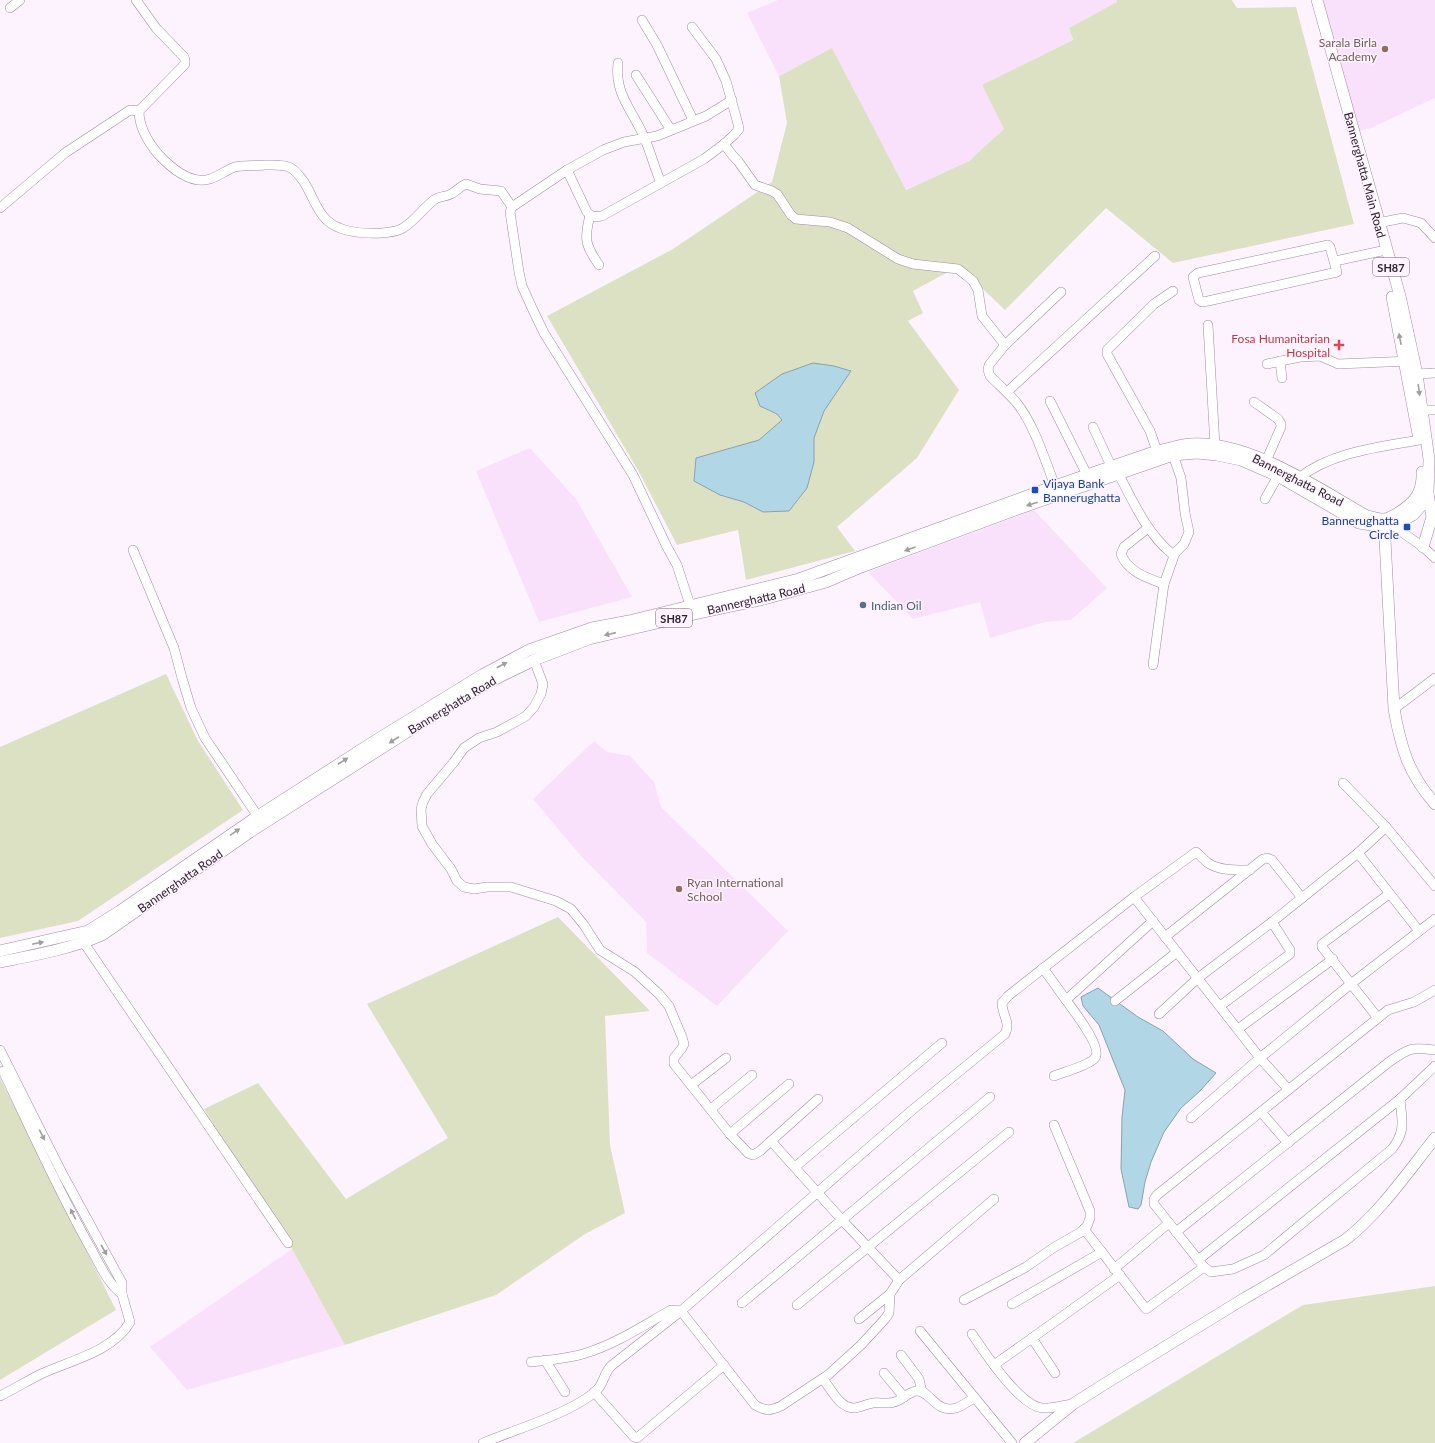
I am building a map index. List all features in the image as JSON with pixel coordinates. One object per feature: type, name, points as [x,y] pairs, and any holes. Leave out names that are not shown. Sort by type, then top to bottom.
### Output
[{"type":"main road","name":"Bannerghatta Main Road","points":[[1309,0],[1383,251],[1400,296],[1422,456],[1422,480],[1419,493],[1410,506],[1389,522]]},
{"type":"main road","name":"Bannerghatta Main Road","points":[[1317,0],[1378,223],[1383,251]]},
{"type":"main road","name":"Bannerghatta Main Road","points":[[1409,361],[1417,374],[1429,459],[1428,494],[1432,517],[1423,547]]},
{"type":"main road","name":"Bannerghatta Road","points":[[0,952],[88,931],[260,820],[378,739],[482,675],[529,650],[592,628],[629,621],[799,579],[926,538],[1191,444],[1237,450],[1266,461],[1367,516],[1389,522]]},
{"type":"main road","name":"Bannerghatta Road","points":[[1158,456],[1197,453],[1241,460],[1278,476],[1359,522],[1389,522]]},
{"type":"main road","name":"Bannerghatta Road","points":[[0,962],[54,951],[84,943],[102,935],[196,869],[260,820],[488,682],[534,660],[589,639],[699,612],[764,599],[826,582],[926,538],[1055,486],[1088,475],[1115,470]]},
{"type":"main road","points":[[1428,494],[1422,506],[1413,515],[1389,522],[1394,709],[1399,736],[1406,759],[1420,786],[1435,804]]},
{"type":"main road","points":[[1025,1443],[1073,1404],[1219,1314],[1345,1240],[1356,1231],[1388,1196],[1435,1138]]},
{"type":"street","points":[[10,8],[20,0]]},
{"type":"street","points":[[136,0],[156,28],[184,57],[185,60],[185,64],[139,111],[140,123],[147,140],[163,160],[173,169],[188,177],[195,179],[208,179],[230,169],[242,166],[276,165],[289,167],[297,173],[323,216],[330,222],[347,230],[381,233],[394,232],[403,229],[433,201],[439,197],[452,194],[458,188],[466,184],[480,189],[501,191],[512,207]]},
{"type":"street","points":[[642,20],[657,45],[693,120]]},
{"type":"street","points":[[590,215],[595,217],[602,216],[704,159],[724,144],[739,129],[726,81],[716,59],[692,28]]},
{"type":"street","points":[[618,63],[618,85],[621,94],[645,139],[660,183]]},
{"type":"street","points":[[636,75],[672,130]]},
{"type":"street","points":[[690,605],[677,565],[633,475],[544,333],[532,308],[522,286],[510,212],[512,207],[567,170],[612,145],[645,139],[672,130],[693,120],[706,116],[732,100]]},
{"type":"street","points":[[0,208],[71,148],[130,110],[139,111]]},
{"type":"street","points":[[724,144],[755,185],[772,190],[777,194],[791,215],[796,219],[830,222],[848,228],[898,259],[913,264],[958,269],[973,281],[978,290],[982,316],[1005,345]]},
{"type":"street","points":[[567,170],[590,215],[586,237],[592,255],[599,266]]},
{"type":"street","points":[[1378,223],[1404,218],[1420,224],[1435,238]]},
{"type":"street","points":[[1328,245],[1335,261],[1337,270],[1335,272],[1202,302],[1198,300],[1193,277],[1198,273],[1328,245]]},
{"type":"street","points":[[1335,261],[1383,251]]},
{"type":"street","points":[[1007,392],[1155,256]]},
{"type":"street","points":[[1158,456],[1150,430],[1107,354],[1107,350],[1154,304],[1173,291]]},
{"type":"street","points":[[1055,486],[1035,435],[1017,403],[990,376],[988,370],[989,365],[1005,345],[1061,292]]},
{"type":"street","points":[[1208,325],[1215,446]]},
{"type":"street","points":[[1267,364],[1300,357],[1320,356],[1338,364],[1409,361]]},
{"type":"street","points":[[1280,361],[1282,378]]},
{"type":"street","points":[[1417,374],[1435,373]]},
{"type":"street","points":[[1050,401],[1088,475]]},
{"type":"street","points":[[1254,402],[1278,419],[1281,424],[1266,461]]},
{"type":"street","points":[[1422,410],[1435,410]]},
{"type":"street","points":[[1093,427],[1115,470],[1148,528],[1160,544],[1171,553],[1175,553]]},
{"type":"street","points":[[1299,478],[1308,471],[1329,460],[1380,446],[1419,440]]},
{"type":"street","points":[[1153,665],[1164,584],[1175,553],[1184,544],[1189,532],[1181,478],[1173,455]]},
{"type":"street","points":[[1265,499],[1278,476]]},
{"type":"street","points":[[1389,522],[1423,547],[1435,558]]},
{"type":"street","points":[[1148,528],[1124,547],[1121,554],[1123,559],[1131,568],[1143,576],[1164,584]]},
{"type":"street","points":[[132,550],[174,648],[191,708],[198,724],[205,738],[260,820]]},
{"type":"street","points":[[534,660],[543,684],[541,694],[534,707],[526,716],[497,732],[479,738],[464,748],[427,794],[421,810],[422,826],[432,844],[451,869],[460,884],[464,887],[474,889],[487,886],[511,887],[556,901],[571,910],[584,924],[600,950],[635,972],[659,994],[669,1006],[684,1044],[675,1055],[673,1062],[730,1134],[748,1153],[753,1155],[760,1151],[818,1099]]},
{"type":"street","points":[[1394,709],[1435,678]]},
{"type":"street","points":[[1342,783],[1386,827],[1435,886]]},
{"type":"street","points":[[1158,1014],[1198,978],[1302,898],[1358,853],[1386,827]]},
{"type":"street","points":[[483,1443],[534,1425],[561,1413],[594,1392],[602,1384],[607,1371],[611,1366],[681,1311],[911,1111],[1005,1034],[1008,1025],[1002,1009],[1002,1003],[1008,996],[1134,897],[1196,852],[1210,864],[1220,868],[1250,870]]},
{"type":"street","points":[[1358,853],[1419,931]]},
{"type":"street","points":[[1165,937],[1263,859],[1267,858],[1272,860],[1302,898]]},
{"type":"street","points":[[1378,1018],[1352,983],[1322,947],[1324,942],[1389,894]]},
{"type":"street","points":[[1134,897],[1260,1058],[1288,1089]]},
{"type":"street","points":[[1191,1118],[1260,1058],[1352,983],[1435,919]]},
{"type":"street","points":[[1066,1000],[1153,921]]},
{"type":"street","points":[[1220,1006],[1290,954],[1290,950],[1272,922]]},
{"type":"street","points":[[84,943],[288,1242]]},
{"type":"street","points":[[1115,1001],[1177,952]]},
{"type":"street","points":[[1238,1029],[1333,960]]},
{"type":"street","points":[[1043,968],[1096,1046],[1095,1059],[1054,1076]]},
{"type":"street","points":[[1400,1099],[1403,1130],[1399,1140],[1392,1149],[1264,1255],[1233,1269],[1211,1272],[1201,1263],[1154,1204],[1154,1199],[1157,1195],[1388,1010],[1414,1002],[1435,990]]},
{"type":"street","points":[[795,1167],[942,1043]]},
{"type":"street","points":[[1176,1232],[1389,1062],[1405,1051],[1416,1048],[1435,1050]]},
{"type":"street","points":[[0,1050],[59,1168],[122,1283],[122,1294],[130,1322],[125,1330],[102,1348],[40,1375],[0,1396]]},
{"type":"street","points":[[692,1085],[726,1058]]},
{"type":"street","points":[[0,1064],[47,1164],[84,1236],[114,1288],[122,1294]]},
{"type":"street","points":[[1084,1229],[1146,1309],[1400,1099],[1435,1066]]},
{"type":"street","points":[[711,1109],[752,1075]]},
{"type":"street","points":[[730,1134],[789,1084]]},
{"type":"street","points":[[742,1303],[843,1221],[990,1097]]},
{"type":"street","points":[[1261,1112],[1288,1143]]},
{"type":"street","points":[[964,1300],[1026,1267],[1053,1248],[1070,1240],[1087,1226],[1090,1218],[1090,1211],[1054,1125]]},
{"type":"street","points":[[797,1305],[1009,1132]]},
{"type":"street","points":[[771,1141],[843,1221],[899,1280]]},
{"type":"street","points":[[859,1319],[890,1294],[899,1280],[994,1199]]},
{"type":"street","points":[[994,1365],[1032,1338],[1117,1272],[1169,1224]]},
{"type":"street","points":[[1012,1304],[1102,1252]]},
{"type":"street","points":[[530,1362],[567,1358],[606,1346],[671,1310],[681,1311],[756,1405],[763,1410],[772,1410],[781,1406],[823,1379],[861,1345],[885,1319],[890,1308],[890,1294]]},
{"type":"street","points":[[920,1331],[1012,1443]]},
{"type":"street","points":[[972,1334],[994,1365],[1029,1403],[1042,1408],[1073,1404]]},
{"type":"street","points":[[1032,1338],[1055,1373]]},
{"type":"street","points":[[902,1355],[919,1379],[922,1392]]},
{"type":"street","points":[[545,1360],[565,1392]]},
{"type":"street","points":[[594,1392],[634,1437],[637,1438],[724,1366]]},
{"type":"street","points":[[884,1373],[904,1397]]},
{"type":"street","points":[[823,1379],[842,1404],[850,1408],[856,1408],[872,1403],[891,1403],[915,1391],[922,1392],[936,1404],[948,1409],[958,1408],[974,1398]]},
{"type":"shaded area","points":[[778,0],[1117,0],[1118,2],[1069,28],[1073,40],[983,85],[1005,129],[969,161],[905,190],[832,48],[779,76],[747,13]]},
{"type":"shaded area","name":"Sarala Birla Academy","points":[[1322,0],[1435,0],[1435,98],[1371,128],[1357,132]]},
{"type":"shaded area","points":[[530,448],[576,499],[632,597],[539,622],[476,471]]},
{"type":"shaded area","points":[[1034,510],[1107,588],[1071,620],[1045,622],[990,638],[980,602],[913,619],[868,572]]},
{"type":"shaded area","name":"Ryan International School","points":[[594,741],[607,752],[630,756],[654,782],[661,807],[788,931],[717,1006],[647,953],[646,922],[581,856],[533,799]]},
{"type":"shaded area","points":[[292,1249],[345,1345],[187,1390],[150,1347]]},
{"type":"green space","points":[[1117,0],[1232,0],[1237,8],[1296,7],[1354,224],[1173,263],[1106,208],[1005,310],[959,266],[913,291],[923,313],[908,321],[959,390],[917,458],[837,527],[855,551],[746,580],[738,530],[677,545],[639,472],[547,316],[673,249],[772,182],[787,123],[779,76],[832,48],[906,190],[969,161],[1004,129],[982,85],[1073,40],[1069,28],[1117,2]]},
{"type":"green space","points":[[166,674],[198,741],[243,810],[78,921],[0,938],[0,747]]},
{"type":"green space","points":[[558,917],[650,1011],[605,1016],[610,1145],[625,1213],[585,1234],[496,1295],[345,1345],[292,1249],[204,1109],[258,1083],[346,1199],[448,1138],[367,1004]]},
{"type":"green space","points":[[0,1078],[116,1310],[0,1380]]},
{"type":"green space","points":[[1435,1286],[1435,1443],[1073,1443],[1303,1305]]},
{"type":"water","points":[[813,363],[834,366],[851,371],[824,411],[814,438],[814,462],[807,488],[789,511],[763,512],[744,502],[720,495],[694,481],[696,458],[759,440],[782,420],[777,414],[760,406],[755,393],[782,374]]},
{"type":"water","points":[[1098,988],[1138,1017],[1163,1031],[1193,1059],[1216,1073],[1200,1091],[1181,1108],[1164,1132],[1151,1162],[1145,1182],[1141,1205],[1138,1209],[1129,1207],[1121,1169],[1122,1117],[1125,1090],[1099,1025],[1083,1006],[1081,997]]},
{"type":"place","name":"Sarala Birla Academy","points":[[1385,49]]},
{"type":"place","name":"Fosa Humanitarian Hospital","points":[[1339,345]]},
{"type":"place","name":"Vijaya Bank Bannerughatta","points":[[1035,490]]},
{"type":"place","name":"Bannerughatta Circle","points":[[1407,527]]},
{"type":"place","name":"Indian Oil","points":[[863,605]]},
{"type":"place","name":"Ryan International School","points":[[679,889]]}]
